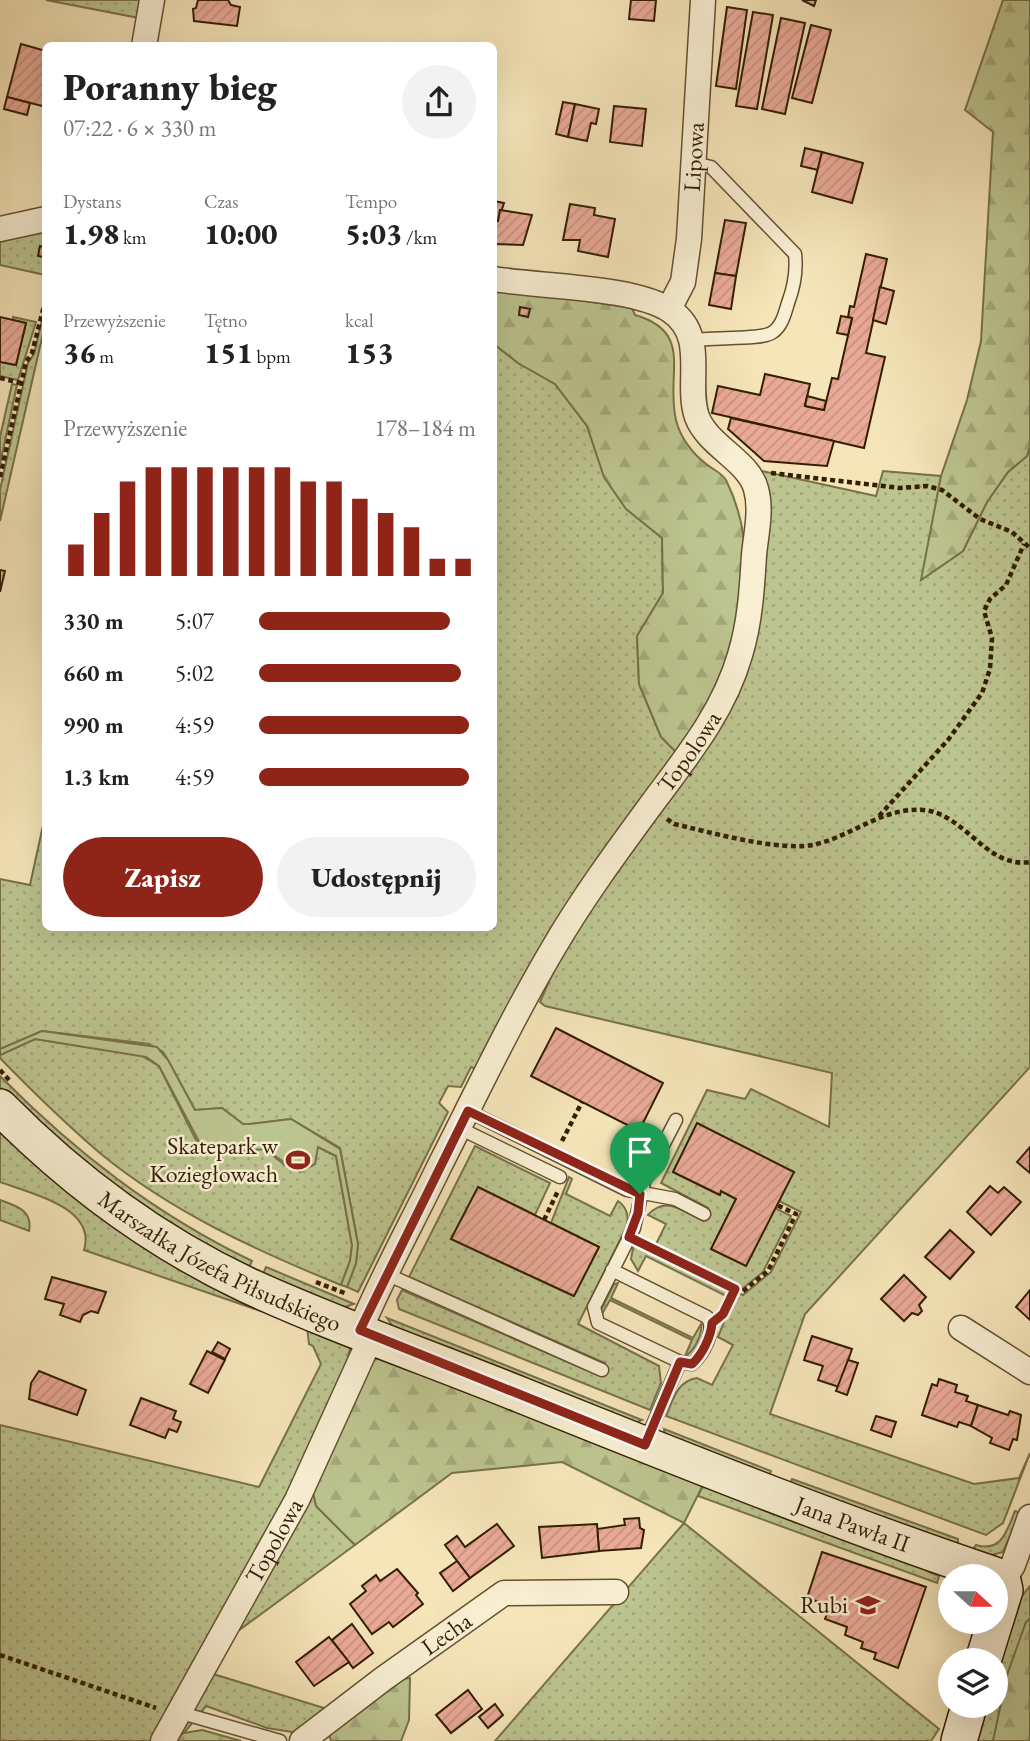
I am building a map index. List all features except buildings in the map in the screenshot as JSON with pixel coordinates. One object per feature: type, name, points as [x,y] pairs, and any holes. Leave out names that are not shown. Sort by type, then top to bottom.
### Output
[{"type":"street","points":[[145,42],[152,0]]},
{"type":"street","name":"Lipowa","points":[[669,309],[685,273],[703,0]]},
{"type":"street","points":[[0,229],[42,220]]},
{"type":"street","points":[[497,279],[619,295],[669,309],[684,325],[691,341],[694,407],[698,420],[708,436],[750,476]]},
{"type":"street","name":"Topolowa","points":[[163,1741],[297,1500],[386,1274],[553,949],[587,892],[691,754],[717,711],[740,656],[752,601],[758,511],[756,488],[750,476]]},
{"type":"street","name":"Marszałka Józefa Piłsudskiego","points":[[8,1096],[63,1168],[158,1236],[247,1285],[368,1323],[702,1468]]},
{"type":"street","points":[[961,1328],[1030,1372]]},
{"type":"street","name":"Jana Pawła II","points":[[702,1468],[995,1575],[1016,1566]]},
{"type":"street","points":[[1008,1583],[1016,1566],[1030,1517]]},
{"type":"street","name":"Lecha","points":[[302,1741],[361,1694],[504,1593],[616,1592]]},
{"type":"street","points":[[958,1741],[965,1718]]},
{"type":"lane","points":[[691,341],[715,337],[758,337],[773,332],[783,319],[796,269],[795,254],[711,167],[694,163]]},
{"type":"lane","points":[[464,1119],[556,1154],[640,1194],[675,1199],[704,1214]]},
{"type":"lane","points":[[464,1119],[560,1177]]},
{"type":"lane","points":[[612,1270],[708,1317],[712,1323],[712,1332],[697,1360],[692,1364],[680,1362],[598,1323],[594,1307],[612,1270],[629,1237],[638,1213],[640,1194],[676,1120]]},
{"type":"lane","points":[[386,1274],[602,1370]]},
{"type":"lane","points":[[645,1445],[680,1362]]},
{"type":"lane","points":[[178,1712],[280,1741]]},
{"type":"path","points":[[0,477],[20,383],[42,311]]},
{"type":"path","points":[[0,378],[20,383]]},
{"type":"path","points":[[750,476],[781,472],[827,482],[900,488],[927,486],[942,490],[980,519],[1012,532],[1030,548]]},
{"type":"path","points":[[877,817],[948,740],[982,693],[990,669],[992,638],[984,611],[990,599],[1006,585],[1024,544]]},
{"type":"path","points":[[650,807],[674,824],[731,837],[799,846],[815,845],[836,838],[877,817],[922,810],[943,814],[1000,858],[1017,865],[1030,863]]},
{"type":"path","points":[[0,1070],[8,1096]]},
{"type":"path","points":[[556,1154],[582,1102]]},
{"type":"path","points":[[629,1237],[742,1292],[768,1271],[796,1214],[777,1205]]},
{"type":"path","points":[[307,1278],[368,1323]]},
{"type":"path","points":[[712,1323],[723,1314],[735,1289]]},
{"type":"path","points":[[0,1655],[161,1710],[178,1712]]},
{"type":"green space","points":[[46,0],[142,0],[139,18]]},
{"type":"green space","points":[[1003,0],[1030,0],[1030,446],[1027,456],[1008,472],[987,502],[963,551],[921,580],[941,476],[967,400],[981,341],[993,132],[965,110]]},
{"type":"green space","points":[[42,229],[42,274],[0,265],[0,238]]},
{"type":"green space","points":[[497,287],[632,308],[635,315],[654,323],[665,332],[671,344],[674,357],[676,420],[687,444],[726,480],[742,526],[746,572],[740,619],[727,666],[680,756],[661,737],[639,684],[637,636],[663,593],[662,538],[626,509],[604,477],[587,426],[555,384],[518,363],[497,346]]},
{"type":"green space","points":[[13,317],[36,322],[18,380],[0,376],[0,362],[16,365],[26,323],[13,320]]},
{"type":"green space","points":[[42,320],[42,338],[0,521],[0,490],[28,363],[34,354]]},
{"type":"green space","points":[[497,346],[518,363],[555,384],[587,426],[604,476],[626,508],[662,538],[663,593],[637,636],[639,684],[661,737],[680,756],[478,1070],[471,1067],[461,1087],[448,1086],[439,1103],[448,1112],[358,1292],[347,1287],[356,1263],[358,1244],[340,1148],[291,1119],[243,1124],[222,1108],[195,1110],[163,1052],[149,1044],[42,1031],[0,1049],[0,879],[30,885],[42,830],[42,931],[497,931]]},
{"type":"green space","points":[[12,384],[17,385],[0,464],[0,437]]},
{"type":"green space","points":[[1030,446],[1030,1067],[805,1314],[770,1414],[974,1484],[1019,1478],[1030,1453],[1003,1523],[986,1535],[666,1416],[677,1392],[685,1383],[697,1378],[712,1385],[733,1345],[718,1337],[736,1292],[743,1295],[771,1272],[801,1212],[779,1201],[793,1172],[697,1124],[673,1172],[719,1195],[721,1191],[736,1199],[711,1249],[746,1266],[775,1208],[791,1216],[763,1272],[742,1289],[655,1246],[666,1224],[648,1215],[654,1209],[661,1206],[674,1207],[702,1220],[708,1208],[661,1183],[707,1090],[745,1099],[751,1089],[829,1127],[832,1073],[545,1006],[540,1002],[574,925],[725,715],[753,469],[876,496],[883,471],[941,476],[922,579],[963,551],[987,502],[1008,472],[1027,456]]},
{"type":"green space","name":"Skatepark w Koziegłowach","points":[[42,1031],[157,1047],[168,1060],[195,1110],[222,1108],[243,1124],[291,1119],[340,1149],[358,1244],[356,1263],[347,1287],[341,1285],[350,1261],[352,1245],[336,1156],[318,1147],[315,1164],[300,1172],[264,1149],[213,1154],[204,1151],[159,1066],[146,1057],[35,1039],[0,1055],[0,1049]]},
{"type":"green space","points":[[35,1039],[140,1055],[159,1066],[198,1144],[264,1149],[285,1165],[318,1147],[336,1156],[352,1245],[350,1261],[341,1285],[247,1244],[186,1212],[128,1175],[101,1154],[0,1058],[0,1055]]},
{"type":"green space","points":[[0,1076],[87,1156],[182,1223],[252,1261],[249,1267],[246,1268],[135,1205],[42,1130],[0,1087]]},
{"type":"green space","points":[[0,1128],[347,1342],[350,1349],[313,1492],[316,1506],[355,1545],[223,1642],[210,1673],[324,1708],[298,1733],[267,1728],[206,1706],[184,1733],[171,1741],[0,1741],[0,1425],[259,1487],[321,1364],[313,1346],[309,1344],[307,1327],[84,1250],[85,1235],[71,1212],[43,1197],[0,1182]]},
{"type":"green space","points":[[475,1146],[550,1183],[535,1215],[478,1187],[451,1239],[573,1296],[599,1247],[551,1223],[569,1177],[572,1179],[566,1194],[610,1216],[618,1201],[626,1210],[628,1218],[625,1230],[578,1324],[659,1366],[661,1383],[650,1410],[399,1309],[397,1300],[402,1290],[600,1376],[605,1363],[409,1277]]},
{"type":"green space","points":[[0,1200],[26,1214],[30,1224],[29,1231],[0,1220]]},
{"type":"green space","points":[[634,1243],[732,1290],[728,1297],[646,1256],[638,1271],[631,1259]]},
{"type":"green space","points":[[266,1267],[354,1304],[342,1308],[263,1274]]},
{"type":"green space","points":[[618,1283],[611,1298],[693,1338],[701,1324],[699,1337],[692,1351],[685,1356],[692,1340],[610,1300],[602,1314],[601,1310],[614,1284]]},
{"type":"green space","points":[[387,1318],[642,1420],[632,1424],[394,1328]]},
{"type":"green space","points":[[383,1355],[705,1481],[684,1523],[562,1462],[452,1473],[355,1545],[316,1506],[313,1492],[370,1363]]},
{"type":"green space","points":[[664,1429],[771,1471],[768,1480],[665,1435]]},
{"type":"green space","points":[[792,1479],[958,1539],[958,1549],[789,1488]]},
{"type":"green space","points":[[705,1481],[931,1565],[929,1572],[938,1576],[937,1583],[698,1496]]},
{"type":"green space","points":[[1015,1511],[1020,1513],[1003,1552],[985,1557],[970,1554],[976,1545],[985,1547],[998,1543]]},
{"type":"green space","points":[[684,1523],[939,1729],[931,1741],[495,1741]]},
{"type":"green space","points":[[1030,1586],[1030,1619],[1026,1622],[1008,1687],[1008,1648],[1005,1648],[1021,1597]]},
{"type":"green space","points":[[1030,1619],[1030,1741],[993,1741],[998,1718],[1008,1718],[1008,1672],[1026,1622]]},
{"type":"green space","points":[[410,1678],[409,1720],[401,1741],[331,1741],[329,1734],[401,1679]]},
{"type":"green space","points":[[983,1718],[999,1718],[993,1741],[976,1741]]},
{"type":"green space","points":[[202,1730],[241,1741],[171,1741],[184,1733]]},
{"type":"place","name":"Skatepark w Koziegłowach","points":[[298,1160]]},
{"type":"place","name":"Rubi","points":[[868,1605]]},
{"type":"route","points":[[468,1111],[640,1194],[638,1213],[629,1237],[735,1289],[723,1314],[712,1323],[712,1332],[697,1360],[686,1365],[680,1362],[645,1445],[360,1330],[468,1111]]}]
